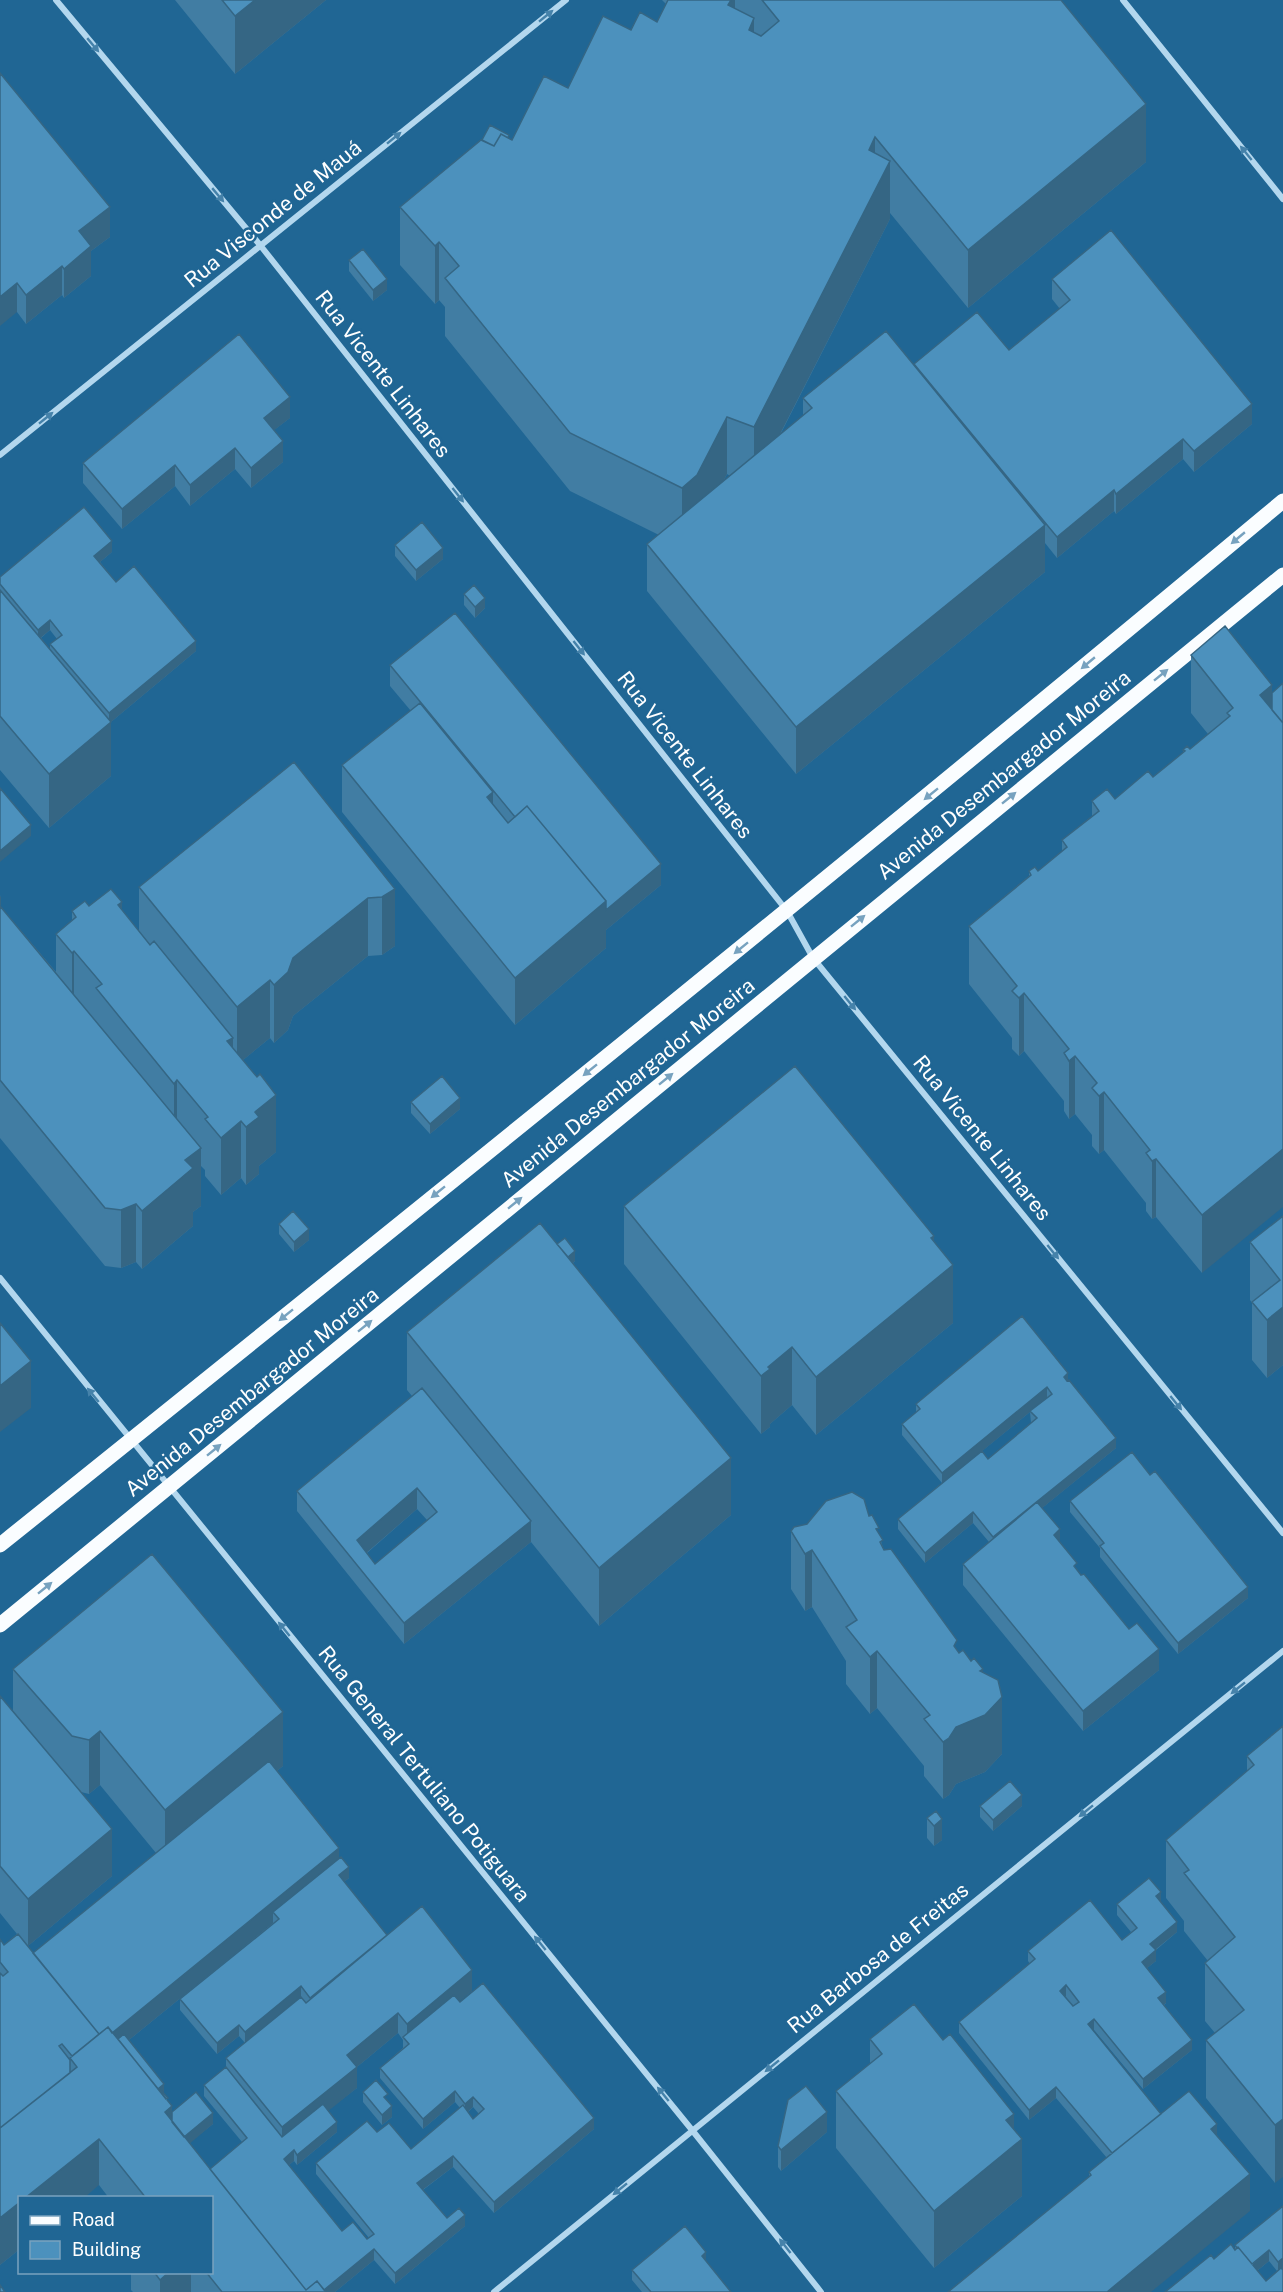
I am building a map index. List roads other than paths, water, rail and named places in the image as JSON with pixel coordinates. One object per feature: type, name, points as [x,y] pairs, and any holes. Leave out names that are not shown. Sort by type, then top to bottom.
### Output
[{"type":"main road","name":"Avenida Desembargador Moreira","points":[[0,1545],[787,911],[1283,501]]},
{"type":"main road","name":"Avenida Desembargador Moreira","points":[[0,1625],[1283,575]]},
{"type":"street","name":"Rua Vicente Linhares","points":[[56,0],[260,245],[787,911],[813,958],[1283,1533]]},
{"type":"street","name":"Rua Visconde de Mauá","points":[[0,455],[567,0]]},
{"type":"street","points":[[1123,0],[1283,199]]},
{"type":"street","name":"Rua General Tertuliano Potiguara","points":[[0,1278],[821,2292]]},
{"type":"street","name":"Rua Barbosa de Freitas","points":[[494,2292],[1283,1651]]}]
